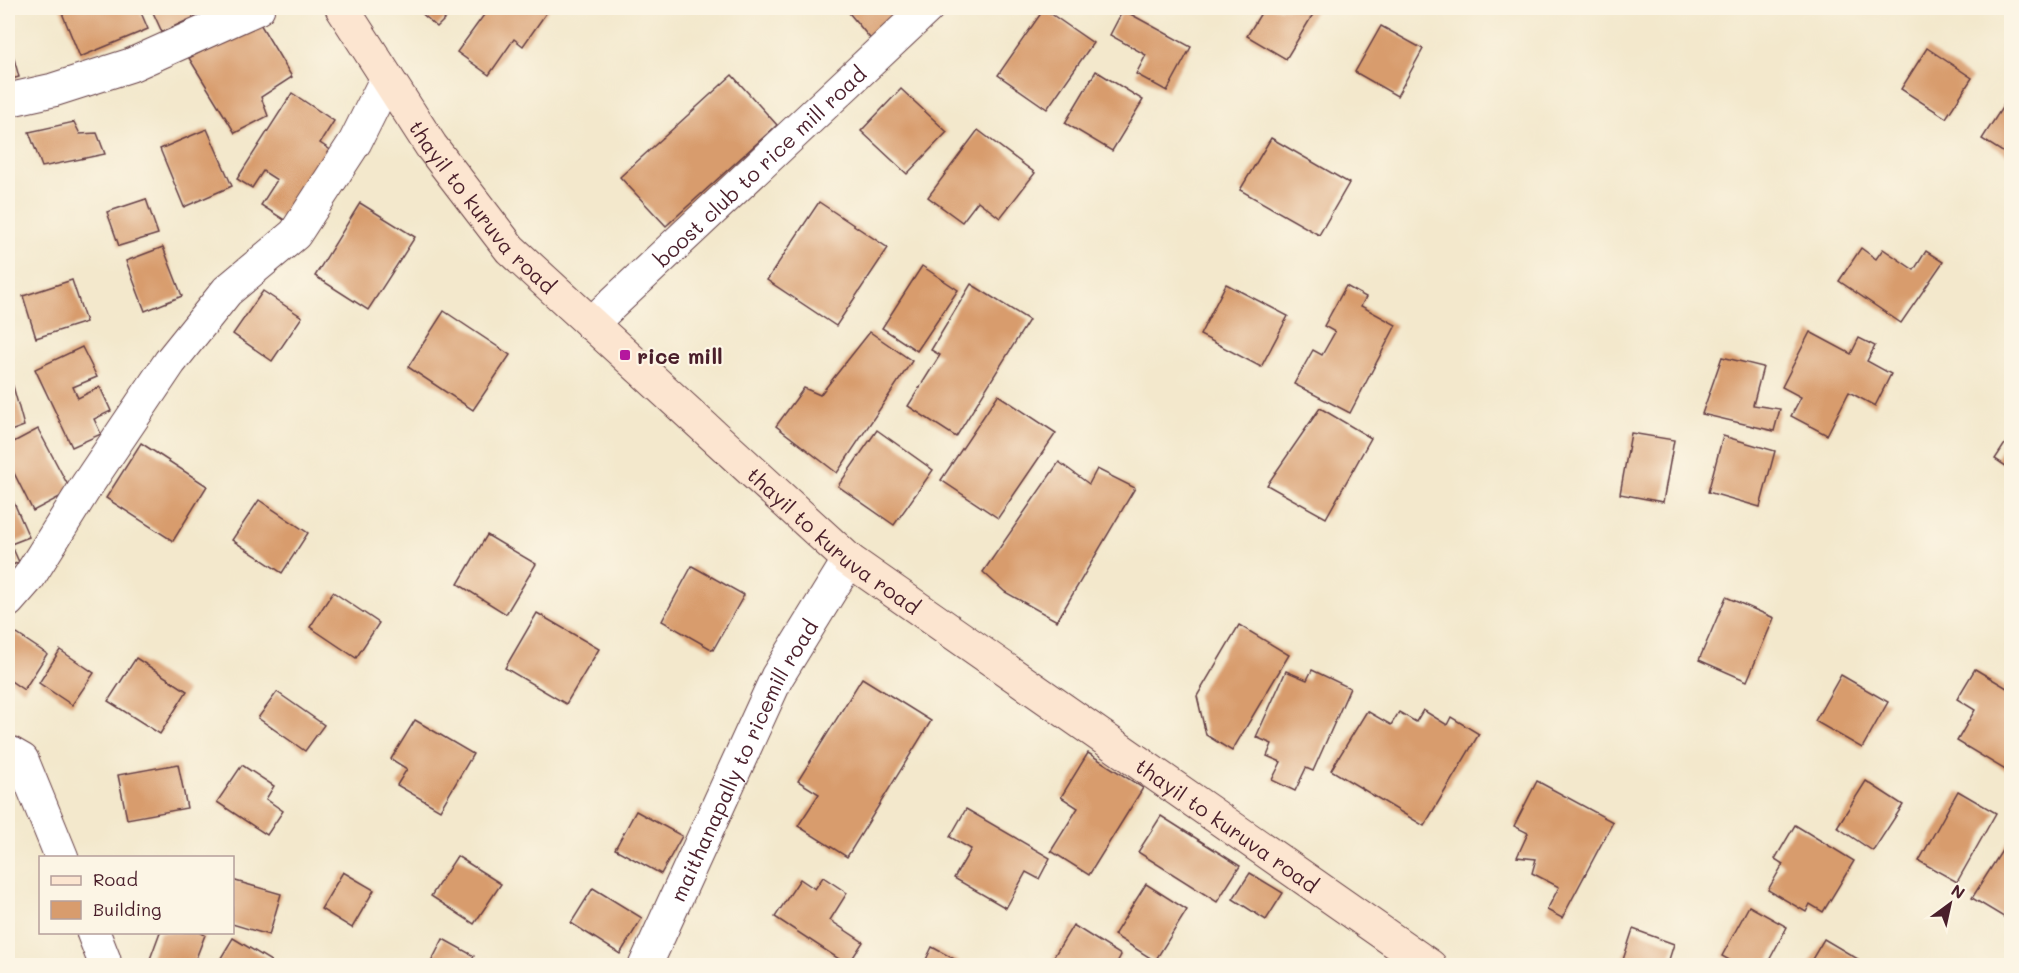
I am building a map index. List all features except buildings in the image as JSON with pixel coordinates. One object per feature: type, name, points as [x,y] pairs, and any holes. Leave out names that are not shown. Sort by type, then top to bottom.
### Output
[{"type":"main road","name":"thayil to kuruva road","points":[[342,8],[431,146],[510,249],[849,560],[1430,966]]},
{"type":"street","points":[[8,100],[53,90],[131,65],[258,8]]},
{"type":"street","name":"boost club to rice mill road","points":[[591,324],[927,8]]},
{"type":"street","points":[[8,601],[29,577],[85,488],[170,362],[227,291],[295,234],[355,142],[387,78]]},
{"type":"street","name":"maithanapally to ricemill road","points":[[645,966],[777,677],[849,560]]},
{"type":"street","points":[[8,752],[22,760],[61,856]]},
{"type":"street","points":[[93,934],[104,960],[104,966]]},
{"type":"place","name":"rice mill","points":[[625,355]]}]
